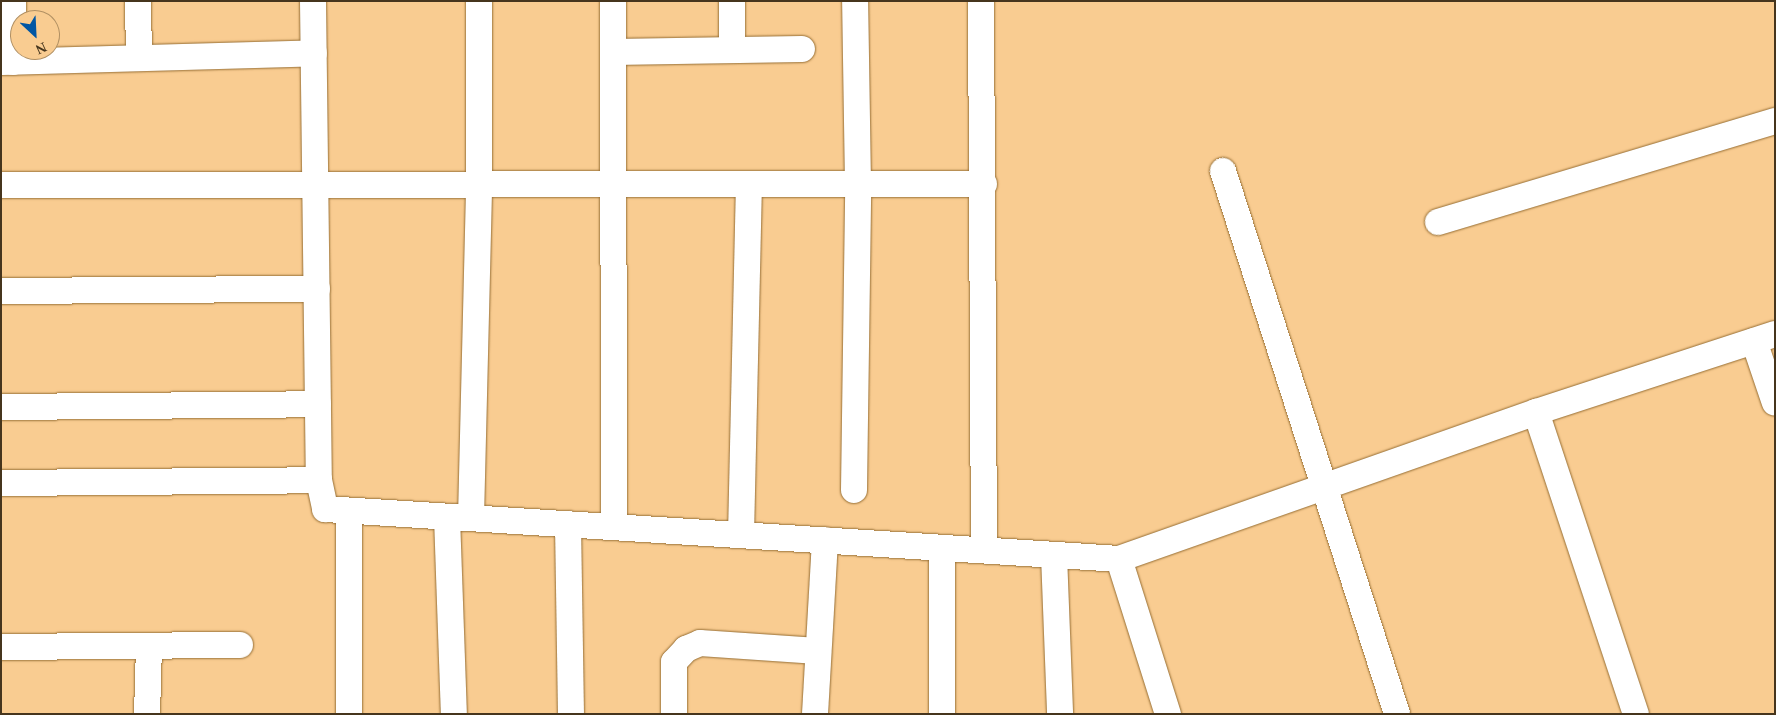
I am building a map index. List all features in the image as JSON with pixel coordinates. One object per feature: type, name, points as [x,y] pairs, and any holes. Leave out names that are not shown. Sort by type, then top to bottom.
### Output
[{"type":"street","points":[[13,1],[7,62],[139,56],[314,53]]},
{"type":"street","points":[[138,1],[139,56]]},
{"type":"street","points":[[313,1],[319,480],[325,509],[1119,559],[1536,412],[1764,337],[1775,403]]},
{"type":"street","points":[[454,714],[459,517],[479,184],[479,1]]},
{"type":"street","points":[[613,1],[614,527]]},
{"type":"street","points":[[732,1],[732,50]]},
{"type":"street","points":[[854,490],[858,184],[855,1]]},
{"type":"street","points":[[981,1],[984,184],[984,550]]},
{"type":"street","points":[[613,52],[802,50]]},
{"type":"street","points":[[1438,222],[1775,121]]},
{"type":"street","points":[[1223,171],[1322,487],[1397,714]]},
{"type":"street","points":[[1,184],[984,184]]},
{"type":"street","points":[[741,535],[750,185]]},
{"type":"street","points":[[1,291],[317,289]]},
{"type":"street","points":[[1,407],[318,404]]},
{"type":"street","points":[[1536,412],[1636,714]]},
{"type":"street","points":[[1,483],[319,480]]},
{"type":"street","points":[[349,511],[349,714]]},
{"type":"street","points":[[568,524],[571,714]]},
{"type":"street","points":[[815,714],[824,540]]},
{"type":"street","points":[[942,548],[942,714]]},
{"type":"street","points":[[1054,555],[1060,714]]},
{"type":"street","points":[[1119,559],[1168,714]]},
{"type":"street","points":[[674,714],[674,662],[686,649],[700,643],[818,651]]},
{"type":"street","points":[[148,714],[149,646]]},
{"type":"street","points":[[1,647],[240,646]]}]
